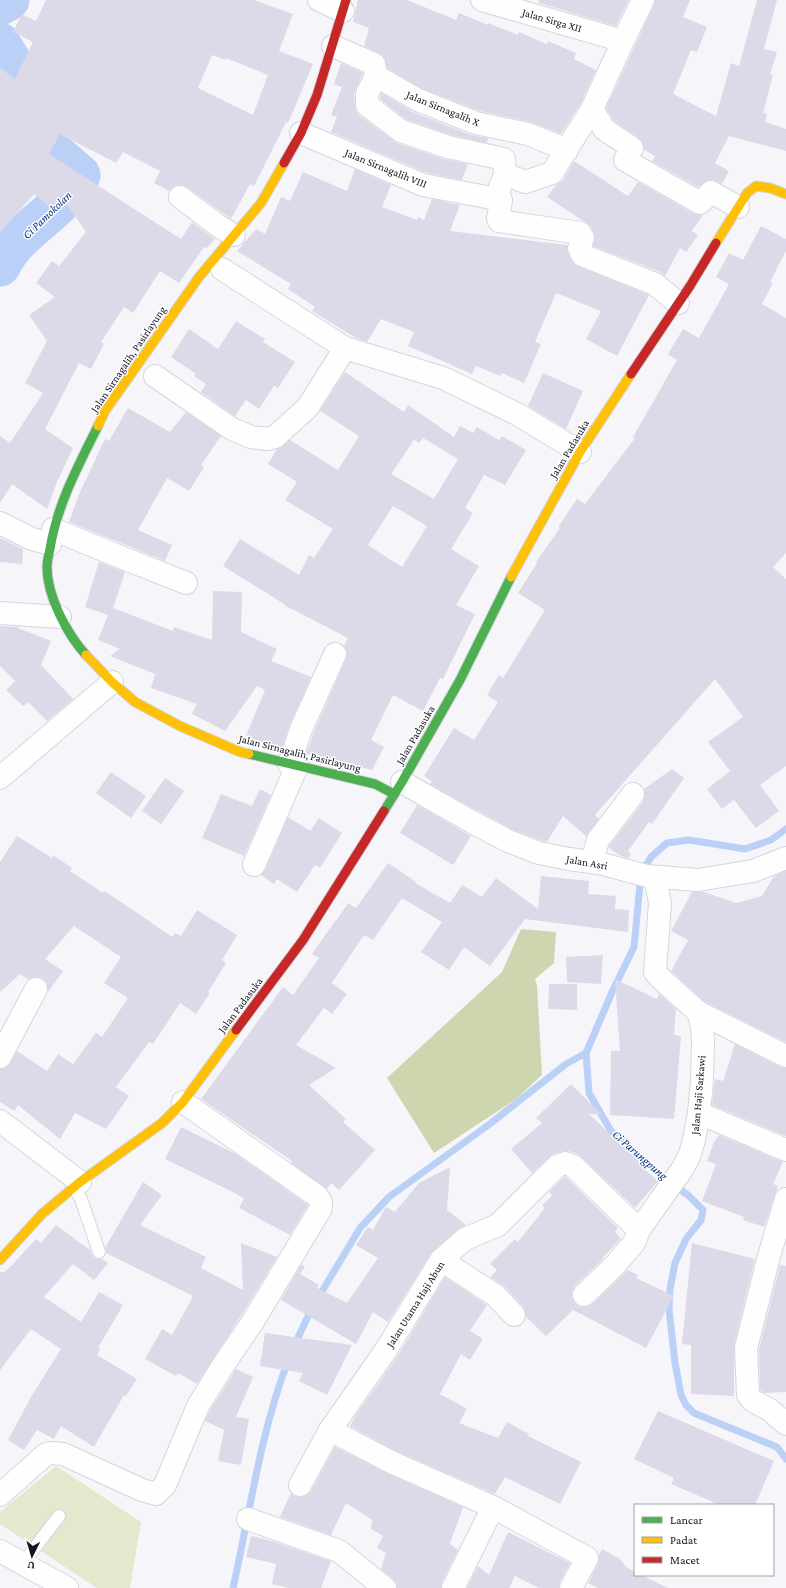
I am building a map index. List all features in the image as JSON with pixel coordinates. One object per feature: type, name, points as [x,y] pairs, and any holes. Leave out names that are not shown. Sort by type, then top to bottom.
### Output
[{"type":"street","points":[[319,0],[344,5]]},
{"type":"street","name":"Jalan Sirga XII","points":[[482,0],[623,41]]},
{"type":"street","points":[[505,174],[525,182],[552,173],[592,109],[643,0]]},
{"type":"street","name":"Jalan Sirnagalih, Pasirlayung","points":[[344,5],[333,46],[317,95],[301,133],[261,203],[190,289],[105,411],[68,487],[52,537],[47,567],[51,589],[60,617],[80,648],[112,682],[135,702],[208,739],[240,752],[375,784],[398,788]]},
{"type":"street","name":"Jalan Sirnagalih X","points":[[333,46],[374,64],[376,76],[418,100],[476,123],[528,134],[567,150]]},
{"type":"street","points":[[376,76],[367,94],[367,105],[401,131],[448,148],[504,159],[505,174],[497,199],[501,200],[499,221],[580,233],[583,238],[579,248],[582,255],[655,284],[678,303]]},
{"type":"street","points":[[592,109],[604,129],[632,148],[625,160],[700,203],[711,192],[738,207]]},
{"type":"street","name":"Jalan Sirnagalih VIII","points":[[301,133],[423,185],[497,199]]},
{"type":"street","name":"Jalan Padasuka","points":[[0,1260],[42,1214],[77,1185],[162,1122],[183,1102],[304,940],[398,788],[460,680],[515,569],[580,452],[690,286],[747,193],[756,186],[770,188],[786,194]]},
{"type":"street","points":[[180,197],[220,227],[234,235]]},
{"type":"street","points":[[222,269],[345,348],[443,378],[517,414],[580,452]]},
{"type":"street","points":[[155,376],[232,429],[251,437],[267,439],[275,437],[308,407],[345,348]]},
{"type":"street","points":[[0,523],[32,539],[52,537],[113,554],[186,582]]},
{"type":"street","points":[[0,614],[60,617]]},
{"type":"street","points":[[254,865],[293,765],[302,727],[335,654]]},
{"type":"street","points":[[0,778],[112,682]]},
{"type":"street","name":"Jalan Asri","points":[[398,788],[472,822],[508,841],[539,853],[592,862],[643,874],[698,880],[753,871],[786,858]]},
{"type":"street","points":[[592,862],[598,840],[633,794]]},
{"type":"street","points":[[643,874],[660,903],[655,972],[698,1012],[786,1056]]},
{"type":"street","points":[[0,1057],[36,989]]},
{"type":"street","name":"Jalan Haji Sarkawi","points":[[584,1295],[615,1265],[634,1243],[639,1230],[683,1168],[690,1154],[699,1113],[703,1040],[698,1012]]},
{"type":"street","points":[[0,1495],[46,1454],[52,1453],[63,1454],[142,1490],[156,1494],[165,1485],[198,1406],[252,1323],[321,1208],[321,1202],[317,1196],[183,1102]]},
{"type":"street","points":[[699,1113],[786,1150]]},
{"type":"street","points":[[0,1121],[77,1185]]},
{"type":"street","name":"Jalan Utama Haji Abun","points":[[300,1485],[330,1430],[386,1350],[441,1260],[464,1239],[498,1225],[557,1166],[565,1163],[573,1166],[639,1230]]},
{"type":"street","points":[[786,1199],[769,1256],[746,1348],[748,1395],[754,1401],[770,1410],[786,1424]]},
{"type":"street","points":[[441,1260],[495,1295],[514,1315]]},
{"type":"street","points":[[330,1430],[391,1462],[493,1507],[587,1558],[571,1588]]},
{"type":"street","points":[[453,1588],[493,1507]]},
{"type":"street","points":[[248,1519],[339,1551],[385,1588]]},
{"type":"street","points":[[0,1551],[67,1588]]},
{"type":"lane","points":[[77,1185],[80,1199],[100,1252]]},
{"type":"lane","points":[[23,1563],[59,1516]]},
{"type":"green space","points":[[521,929],[556,932],[554,963],[535,979],[537,986],[542,1075],[516,1099],[434,1153],[387,1078],[502,972]]},
{"type":"green space","points":[[56,1466],[141,1522],[130,1588],[97,1588],[0,1524],[0,1512]]},
{"type":"building","points":[[46,0],[254,0],[293,14],[279,51],[313,64],[288,123],[286,122],[254,186],[250,184],[231,219],[187,187],[175,185],[169,191],[154,183],[160,171],[123,152],[116,163],[60,134],[49,154],[181,239],[192,222],[215,239],[207,248],[204,247],[179,283],[160,271],[133,313],[124,307],[101,342],[104,344],[91,369],[79,363],[45,429],[73,448],[57,482],[47,509],[12,484],[0,503],[0,436],[10,443],[43,393],[25,383],[47,341],[29,315],[55,297],[36,283],[52,261],[59,266],[86,232],[61,196],[51,208],[34,194],[0,233],[0,68],[15,79],[33,42],[13,32],[22,14],[36,21]],"holes":[[[212,55],[226,60],[226,58],[268,75],[253,115],[198,88]]]},
{"type":"building","points":[[358,0],[407,0],[456,20],[459,13],[518,35],[519,32],[547,44],[548,41],[576,53],[574,59],[596,70],[581,103],[561,134],[531,122],[480,111],[423,89],[387,68],[384,56],[364,46],[369,28],[353,22]]},
{"type":"building","points":[[539,0],[629,0],[616,26],[539,3]]},
{"type":"building","points":[[655,0],[690,0],[683,17],[707,27],[697,52],[691,50],[673,94],[716,116],[731,63],[739,66],[757,0],[777,0],[764,49],[777,52],[770,74],[773,75],[763,113],[767,114],[765,122],[786,129],[786,151],[729,136],[715,163],[729,171],[722,184],[717,181],[709,180],[698,187],[652,161],[655,156],[644,150],[643,143],[639,138],[613,120],[606,108]]},
{"type":"building","points":[[341,63],[363,73],[354,94],[356,111],[359,115],[397,143],[444,159],[468,164],[462,180],[427,173],[331,132],[337,117],[331,115],[342,87],[334,84]]},
{"type":"building","points":[[381,93],[413,112],[471,135],[488,138],[487,143],[451,135],[407,120],[380,99]]},
{"type":"building","points":[[574,161],[628,196],[638,182],[694,214],[703,215],[692,231],[698,235],[686,252],[680,248],[665,276],[660,272],[593,246],[595,237],[591,226],[547,197],[556,185],[563,180]]},
{"type":"building","points":[[355,169],[391,185],[382,207],[417,220],[418,217],[424,220],[432,199],[460,205],[450,231],[567,245],[571,260],[577,266],[649,295],[617,356],[586,339],[601,311],[556,293],[535,342],[541,344],[524,383],[502,373],[500,376],[476,366],[472,374],[408,346],[414,332],[381,319],[367,342],[356,338],[312,311],[315,307],[288,289],[291,284],[237,251],[256,229],[265,234],[281,197],[290,201],[303,172],[347,191]]},
{"type":"building","points":[[761,226],[786,239],[786,251],[770,282],[773,283],[762,304],[786,318],[786,553],[773,567],[786,579],[786,766],[760,785],[779,811],[756,828],[734,800],[722,809],[707,789],[730,771],[708,742],[743,717],[715,679],[595,815],[599,819],[586,836],[563,816],[547,842],[513,830],[430,784],[432,781],[424,776],[454,728],[474,740],[498,702],[487,695],[499,675],[503,678],[545,610],[518,593],[537,563],[536,562],[560,528],[558,527],[577,499],[585,504],[635,438],[633,437],[677,360],[668,354],[683,329],[699,338],[729,284],[716,277],[729,253],[743,260]]},
{"type":"building","points":[[236,321],[265,339],[263,342],[295,362],[278,388],[274,386],[259,409],[246,400],[235,416],[201,392],[206,384],[194,376],[196,374],[171,357],[189,329],[218,349]]},
{"type":"building","points":[[345,372],[404,412],[408,405],[454,437],[460,426],[473,433],[477,427],[499,440],[502,436],[526,450],[505,485],[484,475],[465,508],[473,513],[451,549],[479,566],[456,605],[475,614],[443,679],[440,678],[423,711],[393,695],[371,740],[384,747],[372,770],[306,754],[346,659],[347,652],[344,646],[348,638],[284,605],[223,566],[240,539],[299,575],[309,555],[314,558],[333,529],[285,500],[297,482],[268,464],[277,449],[290,440],[338,470],[359,436],[320,411]],"holes":[[[423,438],[458,459],[434,499],[391,474],[414,440],[419,443]],[[393,506],[427,526],[402,567],[368,545]]]},
{"type":"building","points":[[543,373],[583,391],[566,429],[528,406]]},
{"type":"building","points":[[128,408],[170,432],[186,412],[221,436],[201,465],[204,467],[189,491],[167,478],[138,530],[172,545],[165,561],[69,522],[80,492],[105,439],[109,441]]},
{"type":"building","points":[[0,538],[23,549],[22,564],[0,562]]},
{"type":"building","points":[[99,562],[125,572],[113,608],[173,631],[174,627],[212,640],[213,591],[242,592],[241,632],[277,649],[271,661],[311,677],[281,749],[246,736],[265,690],[257,686],[225,731],[192,714],[197,704],[151,688],[155,674],[110,656],[120,649],[98,640],[108,615],[85,607]]},
{"type":"building","points":[[0,626],[18,627],[51,641],[41,665],[73,699],[47,721],[28,702],[23,706],[6,690],[15,681],[0,666]]},
{"type":"building","points":[[672,769],[684,778],[652,824],[649,822],[628,851],[631,854],[628,858],[619,855],[609,848],[643,802],[645,795],[644,789]]},
{"type":"building","points":[[111,772],[146,796],[131,818],[96,793]]},
{"type":"building","points":[[165,778],[184,791],[161,824],[142,811]]},
{"type":"building","points":[[260,789],[271,795],[244,856],[202,838],[221,794],[252,806]]},
{"type":"building","points":[[417,805],[471,836],[453,865],[400,833]]},
{"type":"building","points":[[288,817],[310,831],[319,818],[342,833],[320,868],[315,865],[297,892],[277,879],[274,884],[261,875],[265,870]]},
{"type":"building","points":[[17,836],[52,858],[53,855],[72,868],[70,871],[103,893],[104,891],[172,937],[175,933],[181,936],[197,910],[237,935],[222,960],[226,963],[208,992],[210,993],[196,1014],[180,1003],[153,1044],[149,1042],[116,1087],[129,1096],[106,1129],[75,1113],[60,1139],[18,1105],[14,1111],[0,1102],[0,1069],[7,1067],[17,1051],[47,1071],[58,1054],[73,1064],[96,1033],[102,1037],[128,998],[104,983],[121,957],[74,926],[45,959],[63,971],[48,992],[47,983],[42,978],[35,977],[28,979],[20,974],[0,992],[0,862]]},
{"type":"building","points":[[388,863],[416,882],[415,883],[450,903],[462,885],[482,897],[496,878],[538,909],[541,876],[589,881],[588,894],[616,896],[615,909],[629,910],[628,932],[525,919],[490,966],[464,947],[449,970],[421,952],[442,922],[402,898],[373,940],[364,935],[332,983],[347,994],[332,1014],[324,1008],[296,1045],[336,1068],[309,1085],[346,1119],[343,1122],[375,1150],[339,1190],[331,1183],[327,1189],[291,1163],[292,1161],[201,1099],[283,987],[293,995],[319,958],[312,954],[335,921],[348,903],[356,908]]},
{"type":"building","points":[[786,871],[786,1042],[705,1002],[671,971],[688,940],[671,931],[692,892],[704,892],[736,903],[762,896],[774,876]]},
{"type":"building","points":[[603,955],[601,984],[567,982],[566,957]]},
{"type":"building","points":[[615,979],[657,999],[659,994],[676,1009],[674,1035],[681,1036],[674,1119],[610,1115],[611,1051],[620,1051]]},
{"type":"building","points":[[549,984],[577,984],[577,1010],[548,1009]]},
{"type":"building","points":[[735,1044],[780,1067],[786,1068],[786,1136],[712,1105],[715,1079],[723,1081]]},
{"type":"building","points":[[571,1084],[602,1115],[589,1114],[658,1181],[635,1208],[578,1154],[569,1151],[561,1151],[553,1154],[532,1173],[511,1149],[542,1123],[536,1118]]},
{"type":"building","points":[[181,1127],[236,1154],[308,1205],[290,1235],[239,1208],[244,1199],[237,1194],[165,1159]]},
{"type":"building","points":[[719,1135],[783,1162],[773,1184],[778,1186],[764,1227],[743,1220],[744,1217],[702,1201],[716,1164],[707,1161],[714,1142]]},
{"type":"building","points":[[450,1167],[447,1210],[466,1225],[457,1230],[431,1253],[388,1322],[373,1312],[356,1344],[281,1300],[301,1265],[305,1266],[300,1274],[319,1285],[317,1288],[347,1303],[378,1258],[356,1245],[368,1227],[373,1230],[386,1207],[395,1212],[419,1183]]},
{"type":"building","points":[[565,1176],[618,1228],[615,1232],[621,1239],[575,1286],[572,1292],[572,1298],[575,1303],[581,1307],[587,1307],[592,1304],[628,1270],[638,1275],[636,1278],[674,1296],[646,1348],[573,1310],[546,1336],[526,1317],[526,1312],[523,1306],[504,1286],[490,1277],[497,1270],[490,1264],[515,1239],[518,1242],[545,1208],[542,1205],[552,1196],[549,1192]]},
{"type":"building","points":[[143,1182],[162,1195],[140,1225],[206,1257],[201,1268],[243,1290],[241,1243],[277,1257],[197,1384],[178,1373],[176,1376],[145,1359],[162,1329],[172,1335],[193,1296],[106,1253],[105,1248]]},
{"type":"building","points":[[56,1225],[90,1250],[94,1258],[102,1259],[108,1263],[94,1280],[73,1264],[44,1297],[81,1322],[99,1292],[123,1305],[98,1348],[100,1349],[97,1355],[137,1379],[126,1396],[124,1395],[94,1447],[61,1426],[54,1439],[37,1430],[24,1450],[8,1440],[31,1397],[61,1349],[31,1329],[0,1370],[0,1272],[4,1272],[9,1268],[36,1239],[41,1243]]},
{"type":"building","points":[[692,1243],[755,1259],[734,1345],[734,1396],[691,1394],[691,1345],[682,1344]]},
{"type":"building","points":[[780,1265],[786,1266],[786,1392],[764,1393],[760,1390],[759,1349]]},
{"type":"building","points":[[445,1277],[487,1305],[470,1331],[483,1339],[470,1360],[461,1354],[440,1394],[467,1409],[459,1423],[498,1438],[507,1422],[529,1434],[528,1436],[581,1462],[560,1504],[505,1477],[495,1494],[396,1451],[350,1426],[356,1415],[397,1357]]},
{"type":"building","points":[[265,1333],[352,1345],[327,1395],[299,1381],[303,1373],[260,1366]]},
{"type":"building","points":[[236,1369],[253,1377],[236,1417],[249,1419],[241,1465],[218,1461],[224,1430],[205,1421]]},
{"type":"building","points":[[658,1411],[774,1461],[755,1504],[718,1504],[671,1484],[674,1478],[634,1459]]},
{"type":"building","points":[[335,1447],[386,1473],[463,1507],[450,1544],[458,1550],[442,1582],[441,1588],[397,1588],[393,1579],[381,1569],[386,1553],[377,1548],[383,1536],[371,1529],[372,1520],[346,1503],[331,1535],[280,1517],[291,1493],[294,1496],[301,1497],[306,1496],[311,1491]]},
{"type":"building","points":[[508,1532],[570,1563],[560,1582],[559,1588],[539,1588],[515,1576],[509,1588],[467,1588],[478,1566],[489,1575]]},
{"type":"building","points":[[251,1536],[269,1540],[331,1561],[321,1588],[289,1588],[272,1584],[276,1564],[246,1557]]},
{"type":"building","points":[[602,1549],[620,1559],[626,1567],[634,1571],[634,1576],[643,1576],[668,1588],[598,1588],[588,1583],[598,1564],[599,1555]]},
{"type":"waterway","name":"Ci Pamokolan","points":[[0,5],[9,0]]},
{"type":"waterway","name":"Ci Pamokolan","points":[[0,43],[16,70],[18,97],[26,127],[80,175],[73,189],[15,244],[0,266]]},
{"type":"waterway","name":"Ci Parungpung","points":[[786,829],[771,840],[745,849],[689,840],[667,843],[651,857],[641,874],[634,947],[613,990],[586,1053],[589,1093],[611,1131],[667,1181],[688,1195],[703,1210],[701,1220],[686,1239],[675,1263],[670,1289],[669,1309],[675,1363],[681,1395],[686,1405],[694,1413],[777,1447],[786,1459]]},
{"type":"waterway","points":[[318,1298],[360,1228],[389,1197],[491,1123],[566,1064],[586,1053]]},
{"type":"waterway","points":[[294,1346],[312,1308]]},
{"type":"waterway","points":[[233,1588],[256,1473],[270,1417],[288,1361]]},
{"type":"traffic: fast","points":[[86,655],[65,626],[59,614],[50,590],[47,565],[53,533],[63,501],[98,426]]},
{"type":"traffic: fast","points":[[384,811],[460,680],[511,577]]},
{"type":"traffic: fast","points":[[249,754],[375,784],[394,794]]},
{"type":"traffic: slow","points":[[98,426],[105,411],[199,277],[261,203],[284,163]]},
{"type":"traffic: slow","points":[[716,243],[747,193],[756,186],[770,188],[786,194]]},
{"type":"traffic: slow","points":[[511,577],[580,452],[631,374]]},
{"type":"traffic: slow","points":[[86,655],[112,682],[135,702],[180,726],[240,752],[249,754]]},
{"type":"traffic: slow","points":[[0,1260],[42,1214],[80,1182],[162,1123],[183,1102],[236,1030]]},
{"type":"traffic: jam","points":[[284,163],[301,133],[317,95],[346,0]]},
{"type":"traffic: jam","points":[[631,374],[690,286],[716,243]]},
{"type":"traffic: jam","points":[[236,1030],[303,940],[384,811]]}]
